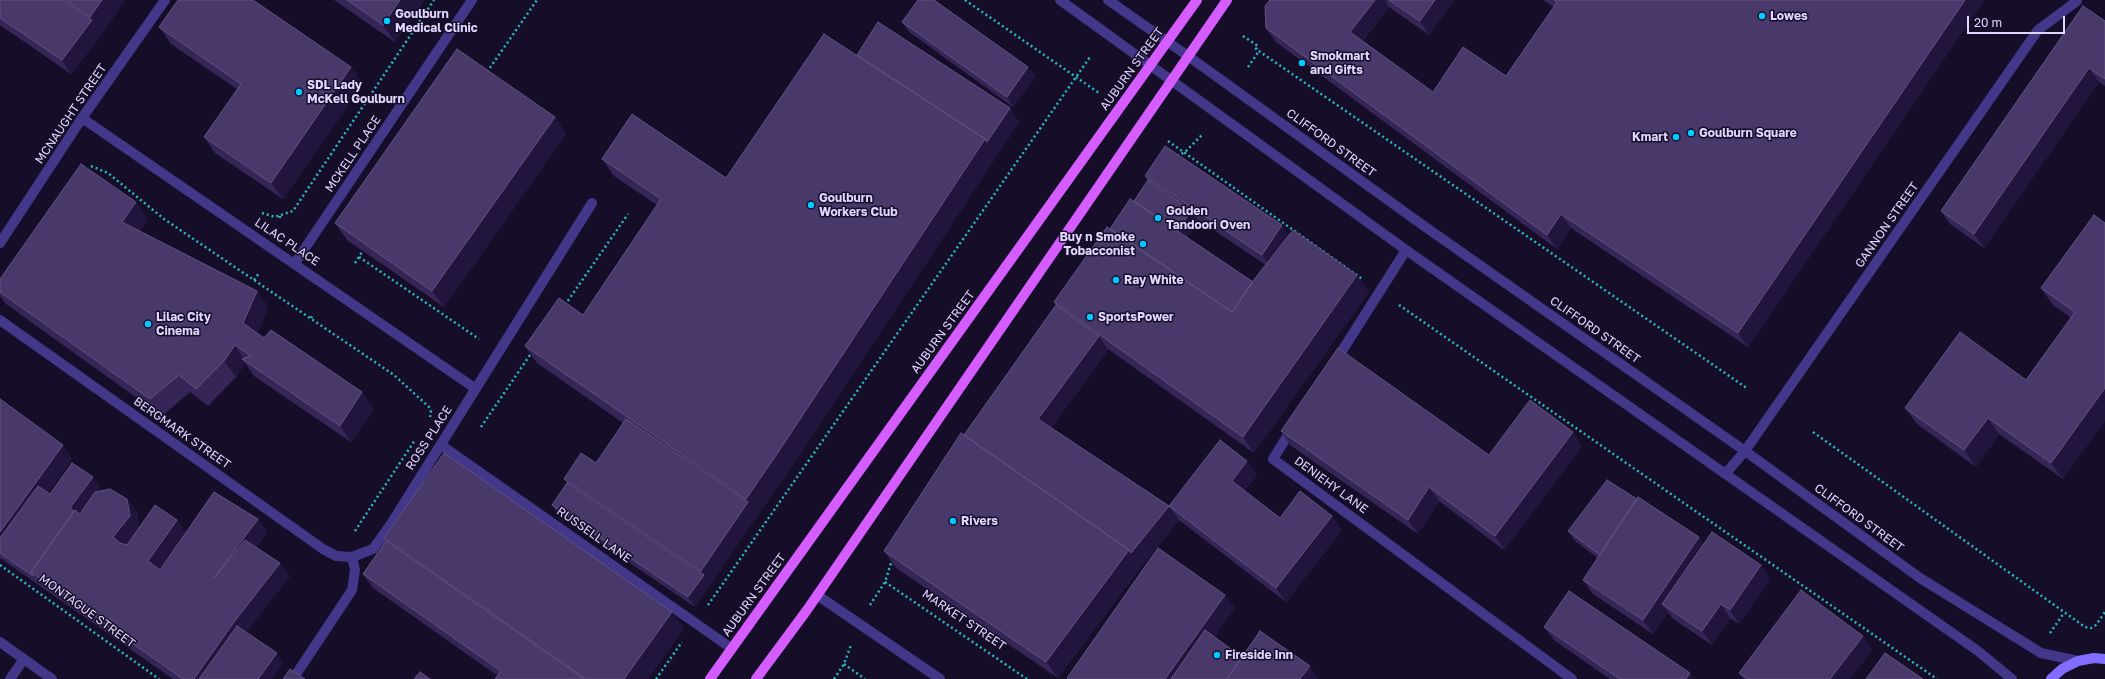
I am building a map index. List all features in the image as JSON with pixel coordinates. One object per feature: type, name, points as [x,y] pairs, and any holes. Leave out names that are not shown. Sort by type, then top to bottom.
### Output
[{"type":"main road","name":"AUBURN STREET","points":[[710,679],[1168,42],[1196,0]]},
{"type":"main road","points":[[756,679],[816,595],[1227,0]]},
{"type":"street","name":"MCNAUGHT STREET","points":[[0,243],[82,118],[165,0]]},
{"type":"street","name":"MCKELL PLACE","points":[[295,263],[472,0]]},
{"type":"street","points":[[1060,0],[1406,250],[1978,651],[2012,679]]},
{"type":"street","name":"CLIFFORD STREET","points":[[1108,0],[1424,226],[1745,450],[1920,578],[2041,653],[2078,661]]},
{"type":"street","name":"GANNON STREET","points":[[1726,473],[1745,450],[2038,30],[2077,1]]},
{"type":"street","name":"LILAC PLACE","points":[[82,118],[295,263],[476,389]]},
{"type":"street","name":"ROSS PLACE","points":[[352,557],[373,549],[442,445],[592,203]]},
{"type":"street","points":[[1329,372],[1406,250]]},
{"type":"street","name":"BERGMARK STREET","points":[[0,320],[323,549],[336,556],[352,557]]},
{"type":"street","name":"DENIEHY LANE","points":[[1299,419],[1274,459],[1572,679]]},
{"type":"street","name":"RUSSELL LANE","points":[[442,445],[732,648]]},
{"type":"street","points":[[293,679],[352,590],[355,570],[352,557]]},
{"type":"street","points":[[816,595],[940,679]]},
{"type":"street","points":[[0,642],[52,679]]},
{"type":"street","points":[[2051,679],[2062,668],[2078,661],[2094,658],[2105,659]]},
{"type":"street","points":[[10,679],[24,659]]},
{"type":"path","name":"MCKELL PLACE","points":[[280,221],[280,216],[293,211],[434,0]]},
{"type":"path","points":[[485,75],[537,0]]},
{"type":"path","points":[[965,0],[1099,93]]},
{"type":"path","points":[[1243,36],[1258,46],[1256,49],[1748,389]]},
{"type":"path","points":[[1248,67],[1259,51]]},
{"type":"path","points":[[656,679],[1090,57]]},
{"type":"path","points":[[1171,158],[1185,152],[1202,135]]},
{"type":"path","points":[[1168,141],[1380,292],[1937,679]]},
{"type":"path","points":[[91,166],[108,173],[164,219],[394,375],[426,403],[431,412],[426,423]]},
{"type":"path","points":[[355,263],[368,244]]},
{"type":"path","points":[[359,257],[479,339]]},
{"type":"path","points":[[254,280],[259,273]]},
{"type":"path","points":[[311,318],[314,314]]},
{"type":"path","points":[[1813,432],[2085,627],[2091,628],[2096,625],[2105,612]]},
{"type":"path","points":[[351,537],[418,435]]},
{"type":"path","name":"MARKET STREET","points":[[892,558],[885,582],[1027,679]]},
{"type":"path","name":"MONTAGUE STREET","points":[[0,564],[158,679]]},
{"type":"path","points":[[2049,635],[2064,613]]},
{"type":"path","points":[[834,679],[844,664],[865,679]]},
{"type":"building","points":[[0,0],[63,0],[92,20],[62,60],[0,18]]},
{"type":"building","points":[[66,0],[102,0],[90,17]]},
{"type":"building","name":"SDL Lady McKell Goulburn","points":[[178,0],[253,0],[351,67],[271,183],[204,137],[241,84],[159,27]]},
{"type":"building","points":[[347,0],[400,0],[383,25]]},
{"type":"building","points":[[918,0],[934,0],[1028,67],[1007,97],[902,22]]},
{"type":"building","name":"Goulburn Square","points":[[1270,0],[1375,0],[1350,32],[1433,92],[1463,47],[1506,76],[1557,2],[1554,0],[1965,0],[1738,333],[1561,214],[1547,235],[1266,28],[1265,6]]},
{"type":"building","points":[[1389,0],[1435,0],[1420,21]]},
{"type":"building","points":[[2083,6],[2105,21],[2105,79],[2089,68],[1974,234],[1941,211]]},
{"type":"building","points":[[878,22],[1010,108],[987,142],[985,139],[857,55]]},
{"type":"building","points":[[824,34],[985,139],[746,499],[525,346],[559,298],[583,315],[661,199],[602,159],[632,114],[726,178]]},
{"type":"building","points":[[457,49],[555,117],[432,291],[335,223]]},
{"type":"building","points":[[1165,146],[1282,225],[1262,255],[1145,176]]},
{"type":"building","name":"Lilac City Cinema","points":[[81,164],[136,202],[122,222],[257,291],[243,323],[264,338],[271,330],[362,392],[340,426],[242,359],[251,356],[235,345],[224,361],[196,389],[179,375],[150,399],[0,292],[0,279]]},
{"type":"building","points":[[1148,180],[1191,210],[1178,231],[1134,201]]},
{"type":"building","points":[[1130,199],[1253,282],[1232,312],[1110,229]]},
{"type":"building","points":[[2094,215],[2105,223],[2105,388],[2051,463],[1988,418],[1964,450],[1905,408],[1960,332],[2026,380],[2075,312],[2041,288]]},
{"type":"building","points":[[1107,227],[1232,312],[1253,281],[1293,230],[1357,275],[1243,437],[1054,302]]},
{"type":"building","points":[[1056,305],[1099,336],[1038,419],[1169,506],[1131,553],[1129,550],[964,435]]},
{"type":"building","points":[[1338,348],[1489,455],[1530,400],[1573,432],[1495,536],[1429,487],[1408,520],[1281,431]]},
{"type":"building","points":[[0,399],[63,445],[0,532]]},
{"type":"building","points":[[626,419],[748,502],[701,571],[564,479],[581,453],[596,463]]},
{"type":"building","points":[[961,433],[1129,550],[1046,662],[884,551]]},
{"type":"building","points":[[1220,440],[1247,461],[1232,481],[1280,518],[1300,491],[1332,516],[1276,588],[1169,506]]},
{"type":"building","points":[[444,453],[672,612],[624,679],[586,679],[384,538]]},
{"type":"building","points":[[72,463],[93,477],[70,508],[74,511],[31,572],[33,576],[0,553],[0,538],[38,486],[50,494]]},
{"type":"building","points":[[1607,480],[1637,499],[1600,555],[1568,531]]},
{"type":"building","points":[[567,483],[704,575],[688,597],[552,505]]},
{"type":"building","points":[[110,489],[127,499],[130,516],[113,537],[120,543],[127,545],[155,505],[177,520],[148,561],[160,570],[214,492],[258,519],[214,578],[245,540],[280,563],[234,622],[194,679],[183,679],[31,572],[75,510],[80,514],[95,492]]},
{"type":"building","points":[[1638,497],[1699,537],[1643,620],[1583,580]]},
{"type":"building","points":[[1712,532],[1761,565],[1730,610],[1721,604],[1702,631],[1662,604]]},
{"type":"building","points":[[386,541],[584,679],[495,679],[501,671],[363,574]]},
{"type":"building","points":[[1158,548],[1225,595],[1165,679],[1067,678]]},
{"type":"building","points":[[1801,590],[1863,636],[1830,679],[1748,679],[1739,673]]},
{"type":"building","points":[[1569,591],[1690,673],[1686,679],[1620,679],[1544,627]]},
{"type":"building","points":[[237,626],[277,653],[258,679],[199,679]]},
{"type":"building","name":"Fireside Inn","points":[[1205,630],[1242,657],[1227,679],[1171,679]]},
{"type":"building","points":[[1260,631],[1310,666],[1300,679],[1227,679]]},
{"type":"building","points":[[1885,653],[1923,679],[1866,679]]},
{"type":"building","points":[[290,669],[305,679],[283,679]]},
{"type":"building","points":[[420,672],[430,679],[414,679]]},
{"type":"place","name":"Lowes","points":[[1762,16]]},
{"type":"place","name":"Goulburn Medical Clinic","points":[[387,21]]},
{"type":"place","name":"Smokmart and Gifts","points":[[1302,63]]},
{"type":"place","name":"SDL Lady McKell Goulburn","points":[[299,92]]},
{"type":"place","name":"Goulburn Square","points":[[1691,133]]},
{"type":"place","name":"Kmart","points":[[1676,137]]},
{"type":"place","name":"Goulburn Workers Club","points":[[811,205]]},
{"type":"place","name":"Golden Tandoori Oven","points":[[1158,218]]},
{"type":"place","name":"Buy n Smoke Tobacconist","points":[[1143,244]]},
{"type":"place","name":"Ray White","points":[[1116,280]]},
{"type":"place","name":"SportsPower","points":[[1090,317]]},
{"type":"place","name":"Lilac City Cinema","points":[[148,324]]},
{"type":"place","name":"Rivers","points":[[953,521]]},
{"type":"place","name":"Fireside Inn","points":[[1217,655]]}]
